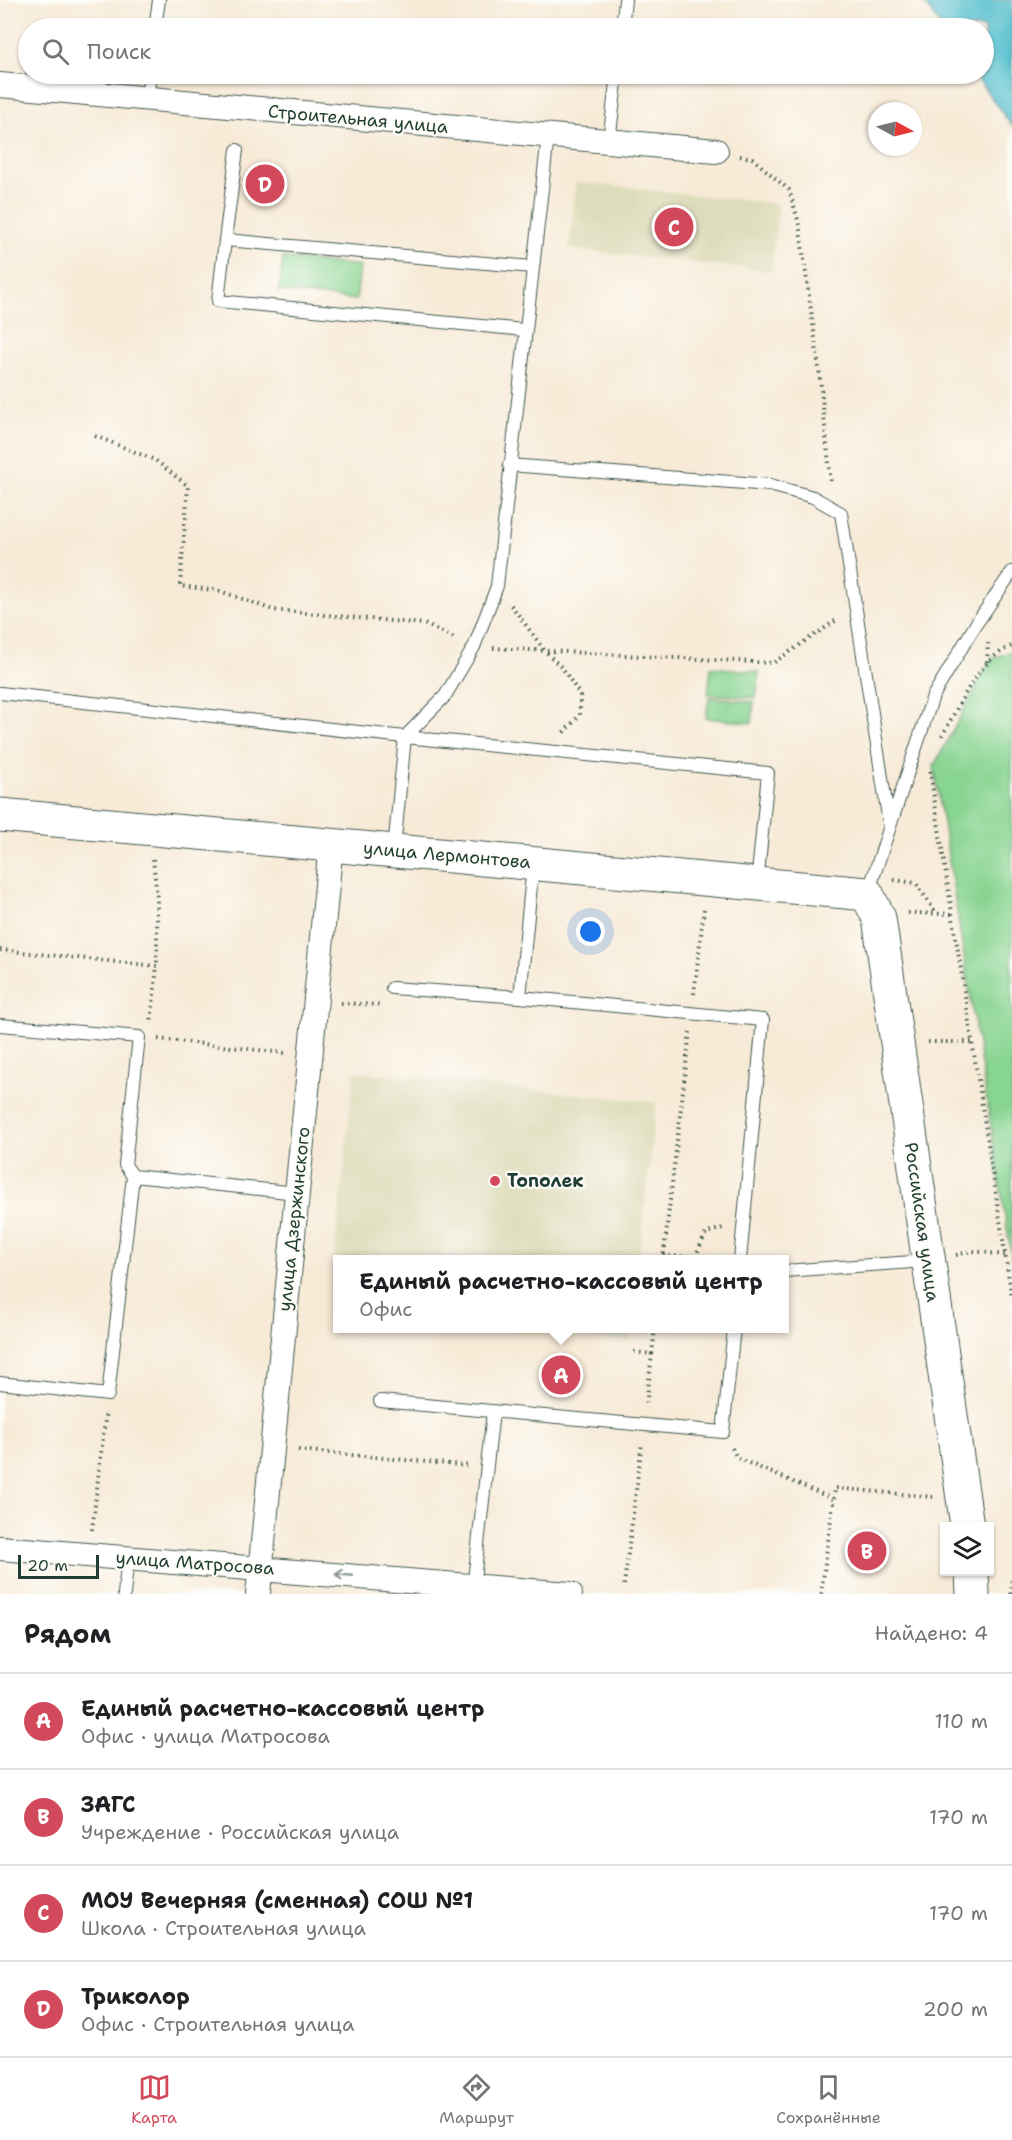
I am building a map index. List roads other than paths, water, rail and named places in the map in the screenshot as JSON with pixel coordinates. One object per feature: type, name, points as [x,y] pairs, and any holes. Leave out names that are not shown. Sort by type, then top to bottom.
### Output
[{"type":"street","name":"Строительная улица","points":[[0,85],[716,151]]},
{"type":"street","name":"улица Лермонтова","points":[[0,815],[533,863],[757,885],[879,901]]},
{"type":"street","name":"улица Дзержинского","points":[[258,1594],[331,844]]},
{"type":"street","name":"Российская улица","points":[[879,901],[896,1043],[966,1522]]},
{"type":"street","name":"улица Матросова","points":[[0,1548],[260,1567],[473,1590],[570,1594]]},
{"type":"street","points":[[972,1576],[973,1594]]},
{"type":"lane","points":[[156,18],[159,0]]},
{"type":"lane","points":[[623,18],[625,0]]},
{"type":"lane","points":[[147,100],[149,84]]},
{"type":"lane","points":[[609,142],[616,84]]},
{"type":"lane","points":[[393,850],[405,737],[445,696],[474,647],[497,586],[524,330],[548,136]]},
{"type":"lane","points":[[237,150],[218,301],[524,330]]},
{"type":"lane","points":[[225,240],[532,267]]},
{"type":"lane","points":[[509,465],[771,484],[813,497],[841,513],[889,823]]},
{"type":"lane","points":[[879,901],[889,823],[933,696],[975,624],[1012,572]]},
{"type":"lane","points":[[0,693],[405,737],[768,773],[757,885]]},
{"type":"lane","points":[[520,997],[533,863]]},
{"type":"lane","points":[[392,988],[520,997],[763,1020],[741,1255]]},
{"type":"lane","points":[[0,1025],[139,1037],[124,1165],[133,1176],[297,1193]]},
{"type":"lane","points":[[0,1383],[108,1395],[133,1176]]},
{"type":"lane","points":[[789,1271],[928,1261]]},
{"type":"lane","points":[[380,1401],[723,1432],[734,1333]]},
{"type":"lane","points":[[473,1590],[493,1412]]},
{"type":"lane","points":[[124,1594],[128,1557]]},
{"type":"water","points":[[922,0],[1012,0],[1012,126],[981,84],[994,84],[994,18],[935,18]]},
{"type":"place","name":"Триколор","points":[[265,184]]},
{"type":"place","name":"МОУ Вечерняя (сменная) СОШ №1","points":[[674,227]]},
{"type":"place","name":"Тополек","points":[[495,1181]]},
{"type":"place","name":"Единый расчетно-кассовый центр","points":[[561,1375]]},
{"type":"place","name":"ЗАГС","points":[[867,1551]]}]
